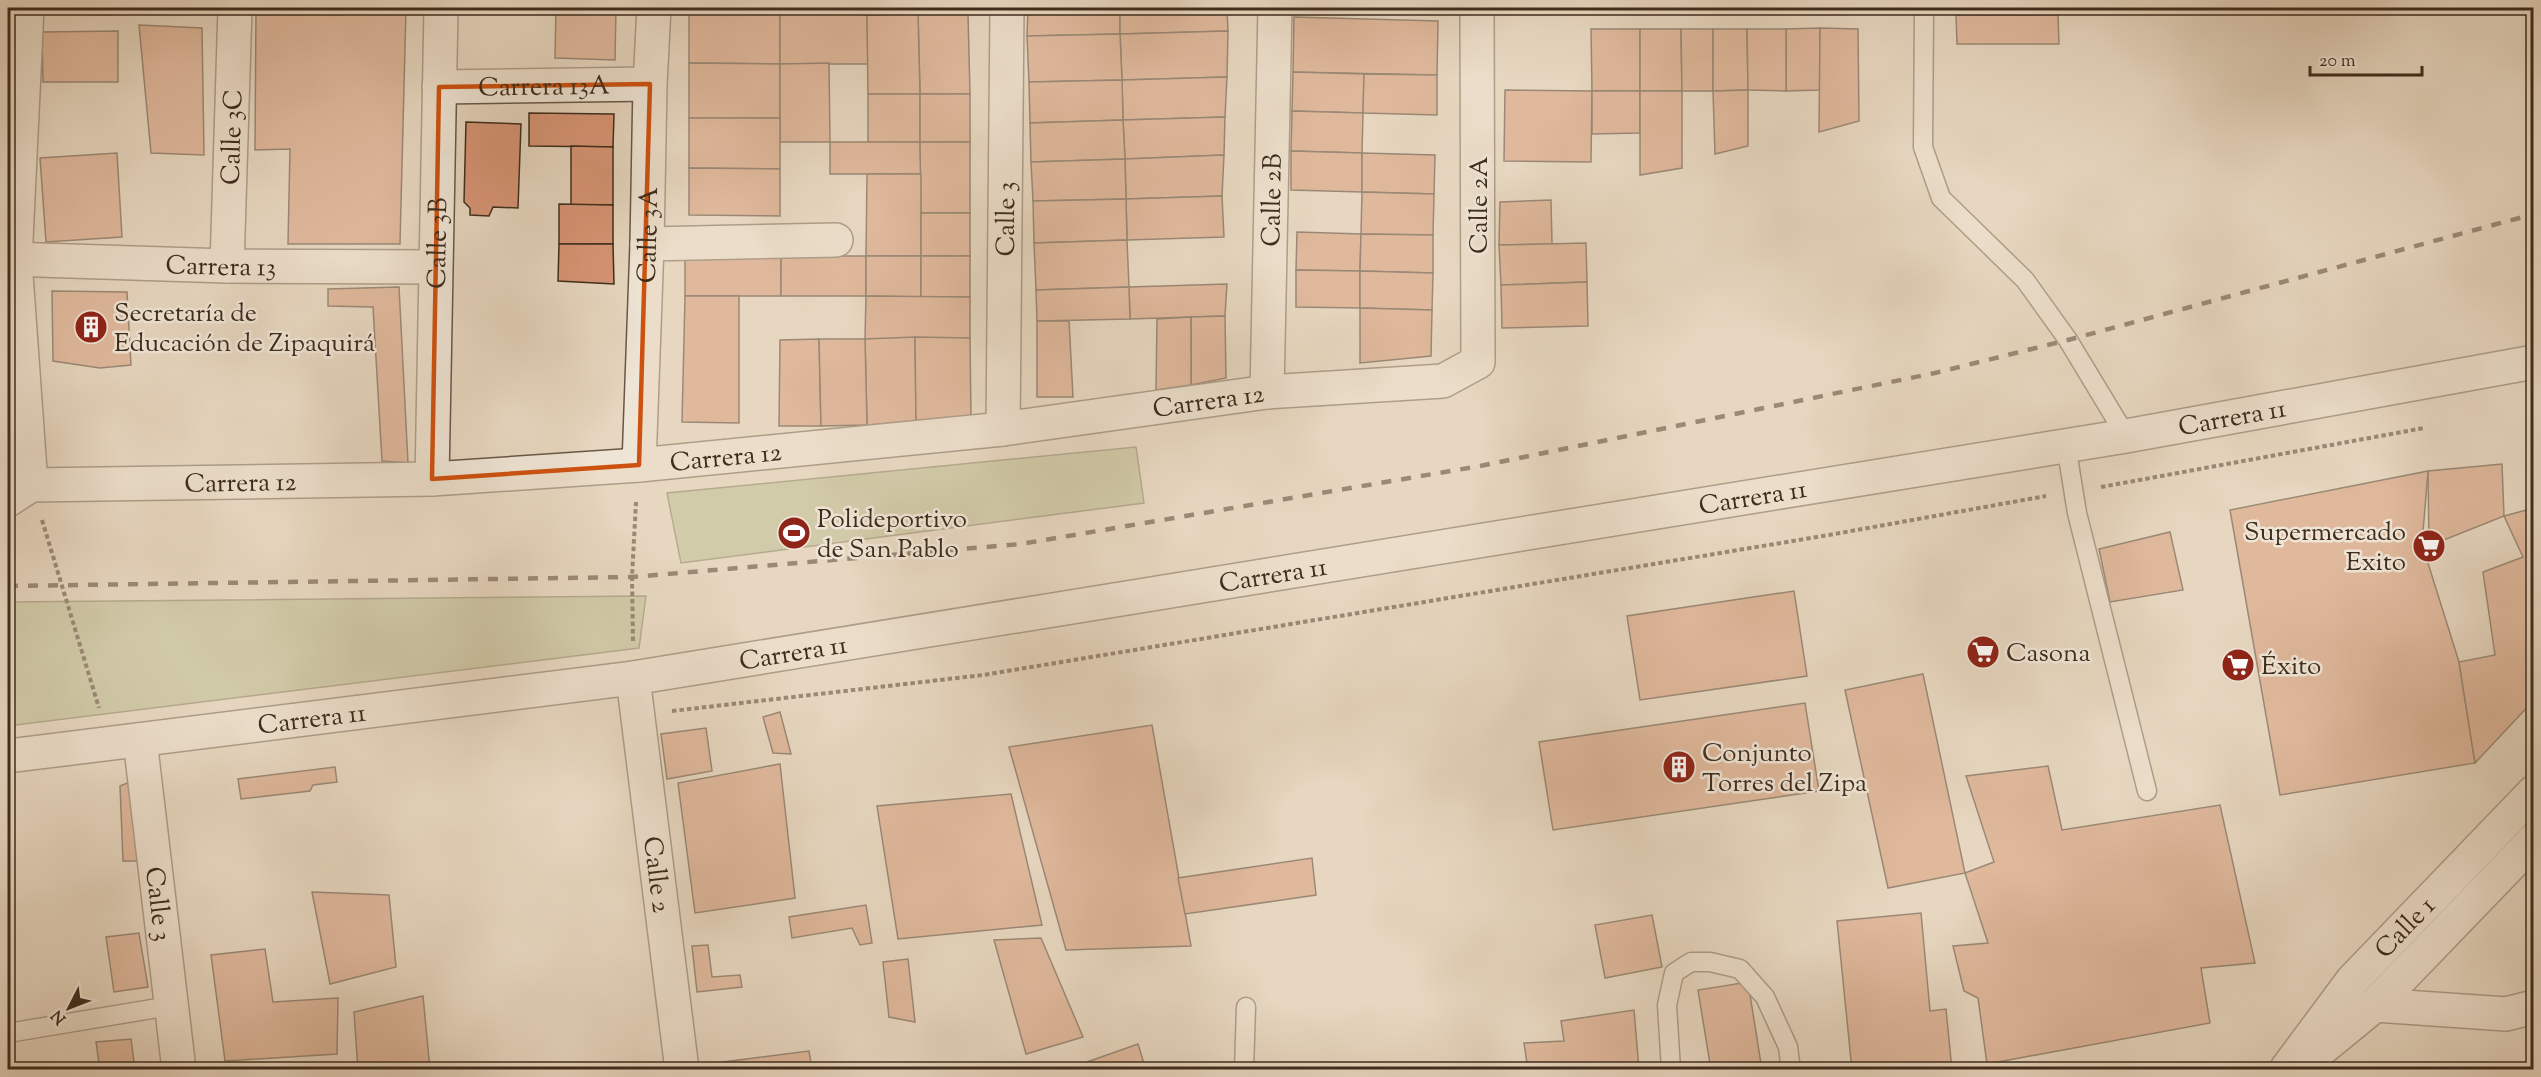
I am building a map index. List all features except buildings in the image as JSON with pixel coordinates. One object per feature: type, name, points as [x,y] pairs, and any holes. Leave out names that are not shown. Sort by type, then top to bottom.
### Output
[{"type":"street","points":[[19,493],[11,260],[27,8]]},
{"type":"street","name":"Calle 3C","points":[[227,266],[235,8]]},
{"type":"street","name":"Calle 3B","points":[[432,479],[434,267],[441,8]]},
{"type":"street","name":"Calle 3A","points":[[639,465],[654,8]]},
{"type":"street","name":"Calle 3","points":[[1003,429],[1007,8]]},
{"type":"street","name":"Calle 2B","points":[[1267,392],[1275,8]]},
{"type":"street","name":"Calle 2A","points":[[1443,381],[1478,362],[1477,8]]},
{"type":"street","name":"Carrera 13A","points":[[439,87],[650,84]]},
{"type":"street","points":[[647,244],[836,240]]},
{"type":"street","name":"Carrera 13","points":[[11,260],[227,266],[434,267]]},
{"type":"street","name":"Carrera 11","points":[[8,756],[633,678],[2126,436],[2534,362]]},
{"type":"street","name":"Carrera 12","points":[[19,493],[432,479],[639,465],[1003,429],[1267,392],[1443,381]]},
{"type":"street","name":"Calle 2","points":[[633,678],[682,1070]]},
{"type":"street","name":"Calle 3","points":[[124,741],[179,1070]]},
{"type":"street","name":"Calle 1","points":[[2286,1070],[2352,981],[2534,792]]},
{"type":"street","name":"Calle 1","points":[[2296,1070],[2375,1005],[2534,840]]},
{"type":"street","points":[[2375,1005],[2506,1014],[2534,1008]]},
{"type":"lane","points":[[1924,8],[1923,147],[1941,198],[2025,280],[2068,340],[2126,436]]},
{"type":"lane","points":[[2066,445],[2073,492],[2147,792]]},
{"type":"lane","points":[[1671,1070],[1667,1005],[1674,973],[1691,962],[1710,962],[1740,969],[1765,997],[1788,1047],[1791,1070]]},
{"type":"lane","points":[[8,1033],[170,1006]]},
{"type":"lane","points":[[1244,1070],[1246,1007]]},
{"type":"path","points":[[637,716],[983,675],[1829,536],[2424,428]]},
{"type":"path","points":[[633,678],[632,577],[639,465]]},
{"type":"path","points":[[19,493],[124,741]]},
{"type":"highlighted area","points":[[650,84],[639,465],[432,479],[439,87]]},
{"type":"green space","name":"Polideportivo de San Pablo","points":[[1136,447],[1144,503],[681,563],[667,493]]},
{"type":"green space","points":[[646,596],[639,648],[8,726],[8,602]]},
{"type":"railway","points":[[8,586],[632,577],[1021,544],[1480,466],[1935,373],[2068,340],[2534,214]]},
{"type":"place","name":"Secretaría de Educación de Zipaquirá","points":[[91,327]]},
{"type":"place","name":"Polideportivo de San Pablo","points":[[794,533]]},
{"type":"place","name":"Supermercado Exito","points":[[2429,546]]},
{"type":"place","name":"Casona","points":[[1983,652]]},
{"type":"place","name":"Éxito","points":[[2238,665]]},
{"type":"place","name":"Conjunto Torres del Zipa","points":[[1679,767]]}]
